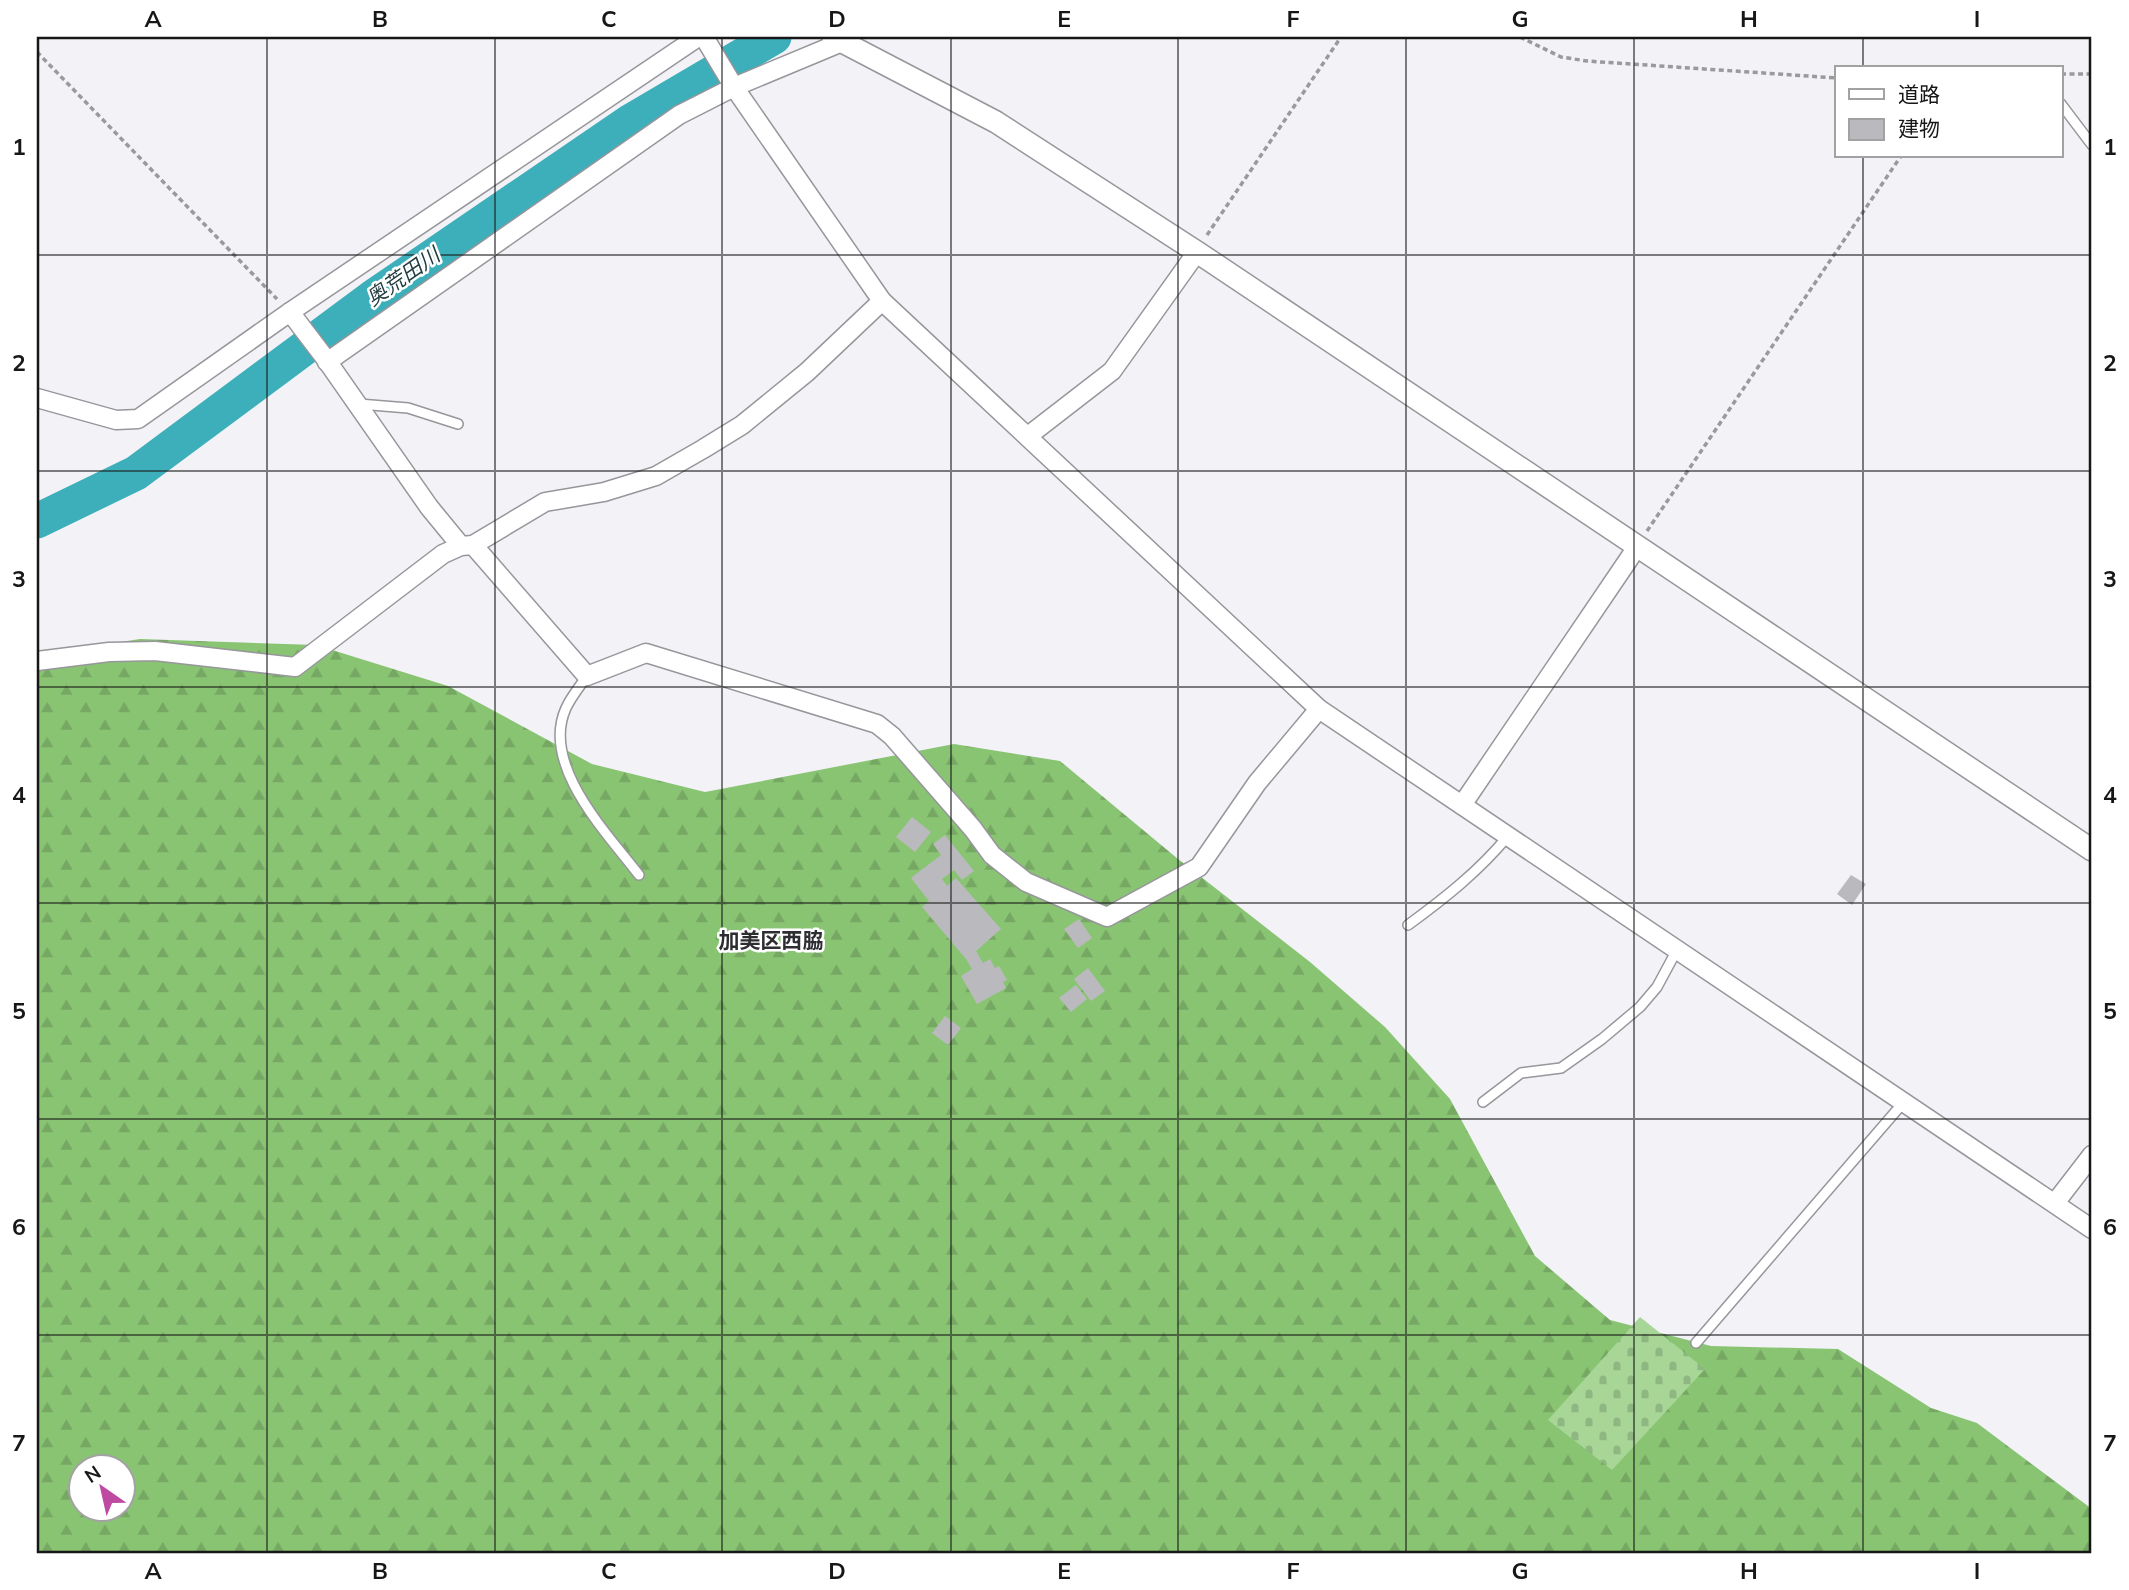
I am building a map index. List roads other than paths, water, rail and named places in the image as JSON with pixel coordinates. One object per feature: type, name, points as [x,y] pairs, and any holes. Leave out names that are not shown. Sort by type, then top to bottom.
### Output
[{"type":"street","points":[[37,398],[116,420],[138,419],[703,39],[883,302],[1319,709],[2092,1229]]},
{"type":"street","points":[[326,360],[679,115],[732,84],[838,39],[996,122],[1197,251],[2092,850]]},
{"type":"street","points":[[1028,436],[1112,371],[1197,251]]},
{"type":"street","points":[[37,661],[109,652],[155,651],[295,667],[443,554],[467,545],[545,502],[604,492],[656,476],[704,449],[742,425],[807,372],[883,302]]},
{"type":"street","points":[[293,316],[429,507],[587,676],[646,653],[877,724],[892,736],[973,829],[992,855],[1026,882],[1107,917],[1199,867],[1257,783],[1319,709]]},
{"type":"street","points":[[1462,805],[1637,547]]},
{"type":"street","points":[[2055,1203],[2092,1155]]},
{"type":"lane","points":[[2062,105],[2092,145]]},
{"type":"lane","points":[[357,404],[408,408],[458,424]]},
{"type":"lane","points":[[587,676],[565,709],[560,736],[566,767],[583,802],[639,875]]},
{"type":"lane","points":[[1408,925],[1464,883],[1508,836]]},
{"type":"lane","points":[[1483,1102],[1521,1073],[1561,1068],[1602,1039],[1640,1007],[1657,987],[1678,948]]},
{"type":"lane","points":[[1696,1343],[1903,1103]]},
{"type":"waterway","name":"奥荒田川","points":[[37,521],[136,473],[373,297],[631,121],[774,37]]},
{"type":"district","name":"加美区西脇","points":[[771,941]]}]
